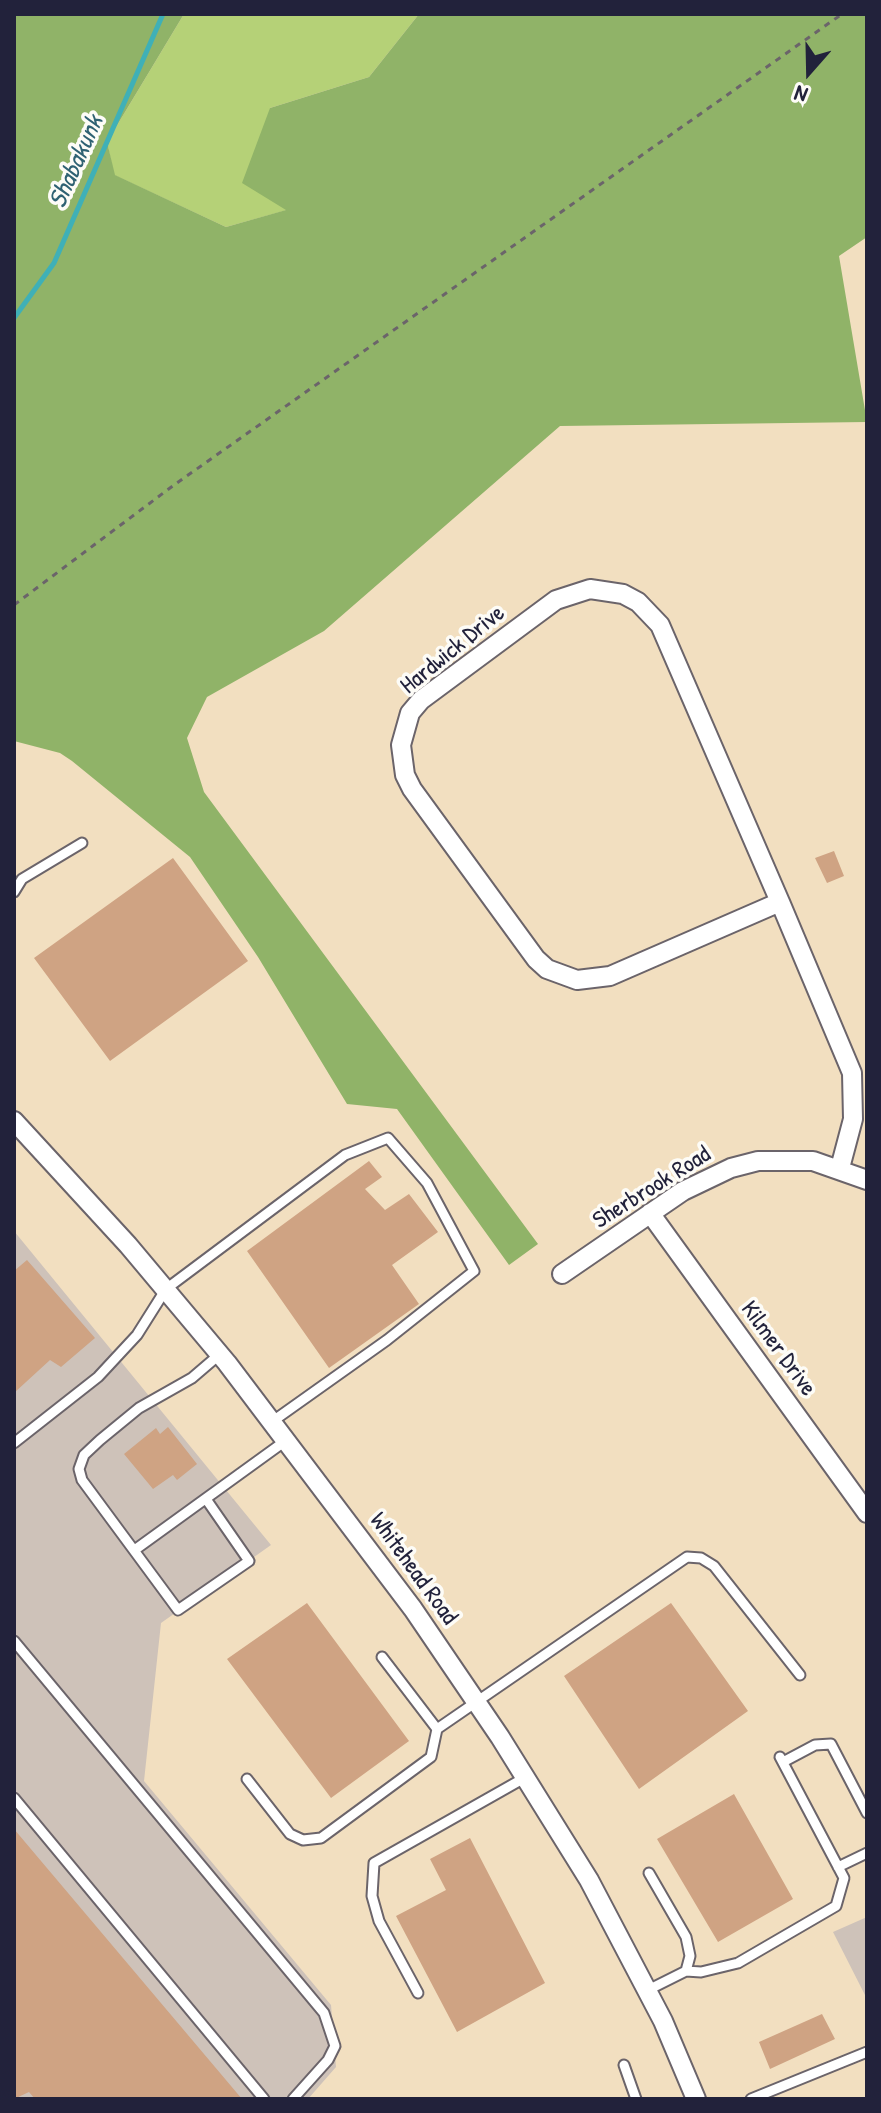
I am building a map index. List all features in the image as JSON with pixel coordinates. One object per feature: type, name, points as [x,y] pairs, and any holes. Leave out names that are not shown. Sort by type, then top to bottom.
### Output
[{"type":"street","name":"Hardwick Drive","points":[[780,902],[610,976],[593,981],[561,976],[536,959],[412,789],[405,775],[401,745],[410,713],[421,700],[556,600],[590,589],[623,594],[638,602],[660,625],[780,902],[852,1073],[853,1119],[840,1168]]},
{"type":"street","name":"Whitehead Road","points":[[14,1121],[166,1289],[288,1439],[476,1701],[589,1880],[648,1990],[696,2099]]},
{"type":"street","name":"Sherbrook Road","points":[[562,1274],[705,1178],[744,1164],[786,1159],[840,1168],[867,1180]]},
{"type":"street","name":"Kilmer Drive","points":[[650,1213],[867,1513]]},
{"type":"lane","points":[[14,892],[22,879],[82,843]]},
{"type":"lane","points":[[14,1443],[98,1377],[137,1335],[166,1289],[345,1155],[388,1138],[427,1183],[474,1271],[387,1340],[273,1421]]},
{"type":"lane","points":[[206,1499],[249,1561],[178,1610],[136,1549],[82,1480],[79,1469],[84,1455],[139,1408],[192,1378],[220,1354]]},
{"type":"lane","points":[[136,1549],[288,1439]]},
{"type":"lane","points":[[247,1779],[290,1834],[303,1840],[321,1838],[431,1757],[437,1729],[687,1557],[701,1558],[714,1566],[800,1675]]},
{"type":"lane","points":[[14,1641],[324,2013],[335,2046],[328,2060],[293,2099]]},
{"type":"lane","points":[[382,1657],[437,1729]]},
{"type":"lane","points":[[648,1990],[686,1971],[701,1972],[738,1963],[836,1906],[844,1878],[781,1759],[815,1745],[831,1744],[867,1813]]},
{"type":"lane","points":[[418,1993],[379,1921],[372,1896],[374,1863],[526,1777]]},
{"type":"lane","points":[[14,1798],[264,2099]]},
{"type":"lane","points":[[838,1867],[867,1853]]},
{"type":"lane","points":[[649,1873],[686,1937],[690,1956],[686,1971]]},
{"type":"lane","points":[[751,2099],[867,2052]]},
{"type":"lane","points":[[624,2065],[636,2099]]},
{"type":"path","points":[[14,605],[174,485],[842,14]]},
{"type":"shaded area","points":[[14,1231],[271,1545],[161,1623],[144,1781],[331,2005],[336,2067],[308,2099],[14,2099]]},
{"type":"shaded area","points":[[867,1917],[867,1999],[833,1932]]},
{"type":"green space","points":[[14,14],[184,14],[107,142],[115,175],[226,227],[286,210],[242,183],[270,108],[369,77],[419,14],[867,14],[867,237],[839,256],[867,422],[560,426],[324,631],[207,697],[187,738],[204,792],[538,1244],[509,1265],[397,1109],[347,1104],[258,957],[190,857],[60,753],[14,741]]},
{"type":"green space","points":[[184,14],[419,14],[369,77],[270,108],[287,210],[226,227],[114,175],[107,142]]},
{"type":"building","points":[[834,851],[844,876],[827,883],[815,858]]},
{"type":"building","points":[[173,858],[248,961],[110,1061],[34,958]]},
{"type":"building","points":[[369,1161],[382,1177],[365,1189],[385,1210],[409,1194],[438,1232],[392,1265],[419,1304],[329,1368],[247,1251]]},
{"type":"building","points":[[27,1260],[95,1338],[61,1367],[50,1360],[14,1393],[14,1271]]},
{"type":"building","points":[[168,1427],[197,1464],[177,1480],[173,1475],[153,1489],[124,1454],[156,1428],[160,1434]]},
{"type":"building","points":[[307,1603],[409,1741],[331,1798],[227,1659]]},
{"type":"building","points":[[671,1603],[748,1711],[639,1789],[564,1676]]},
{"type":"building","points":[[734,1794],[793,1899],[718,1942],[657,1839]]},
{"type":"building","points":[[14,1829],[242,2099],[35,2099],[29,2092],[14,2099]]},
{"type":"building","points":[[470,1838],[545,1983],[457,2032],[396,1916],[446,1890],[430,1859]]},
{"type":"building","points":[[822,2014],[835,2039],[770,2069],[759,2042]]},
{"type":"waterway","name":"Shabakunk","points":[[14,318],[54,263],[163,14]]}]
